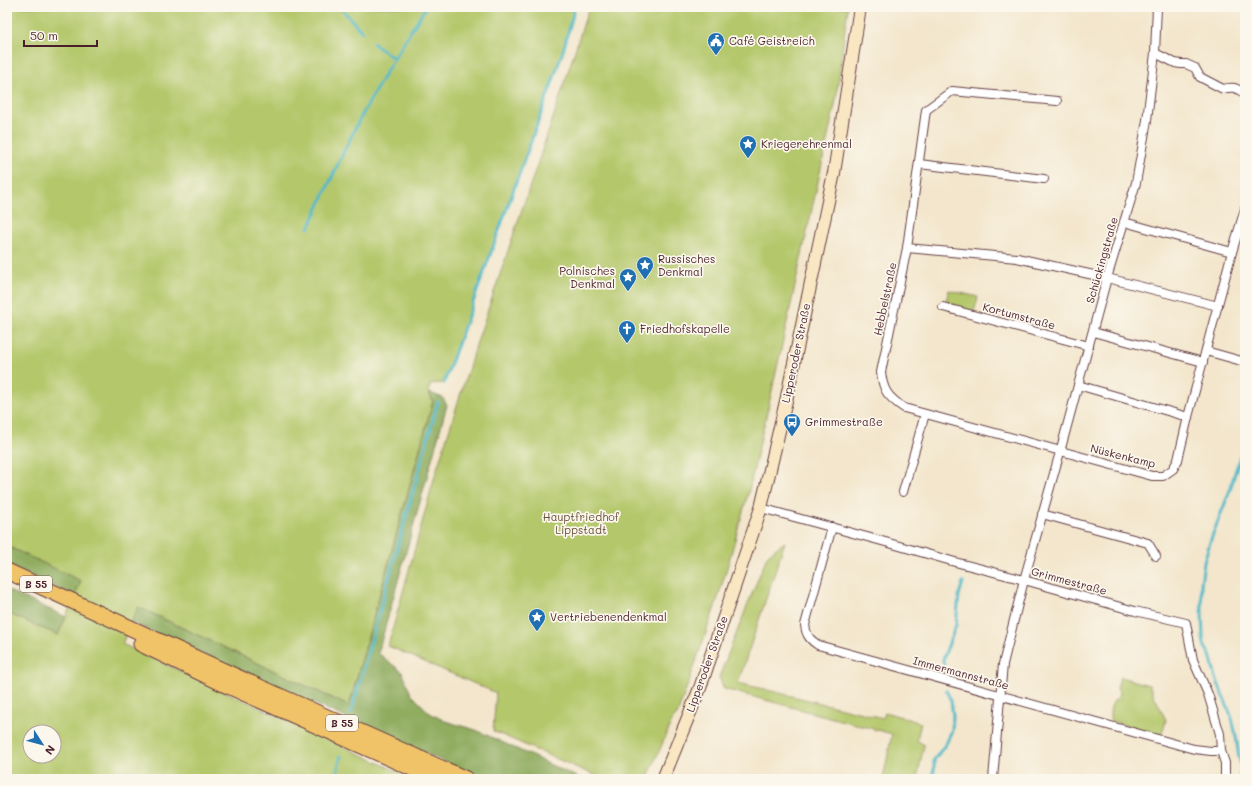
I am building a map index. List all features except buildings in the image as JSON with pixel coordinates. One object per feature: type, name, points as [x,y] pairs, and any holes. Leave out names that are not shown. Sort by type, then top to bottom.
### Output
[{"type":"highway","name":"B 55","points":[[7,571],[63,602],[131,634],[442,775],[466,779]]},
{"type":"highway","name":"B 55","points":[[7,582],[63,602]]},
{"type":"main road","name":"Lipperoder Straße","points":[[663,779],[700,688],[760,508],[786,401],[834,173],[860,7]]},
{"type":"street","name":"Schückingstraße","points":[[992,779],[1003,664],[1024,580],[1088,346],[1136,183],[1155,53],[1158,7]]},
{"type":"street","points":[[1155,53],[1175,62],[1186,64],[1195,68],[1200,77],[1223,89],[1231,87],[1245,94]]},
{"type":"street","name":"Hebbelstraße","points":[[1057,101],[952,91],[926,110],[907,248],[881,372],[884,389],[894,401],[904,408],[1060,452]]},
{"type":"street","points":[[919,164],[1044,179]]},
{"type":"street","name":"Nüskenkamp","points":[[1060,452],[1152,476],[1162,476],[1173,469],[1178,460],[1232,252],[1245,209]]},
{"type":"street","points":[[1124,222],[1232,252]]},
{"type":"street","points":[[907,248],[1017,258],[1107,278],[1218,306]]},
{"type":"street","name":"Kortumstraße","points":[[943,307],[1088,346]]},
{"type":"street","points":[[1093,332],[1203,362]]},
{"type":"street","points":[[1206,351],[1245,362]]},
{"type":"street","points":[[1078,385],[1188,417]]},
{"type":"street","points":[[903,492],[925,414]]},
{"type":"street","name":"Grimmestraße","points":[[760,508],[1135,611],[1186,623],[1193,660],[1208,694],[1220,734],[1221,751]]},
{"type":"street","points":[[1042,514],[1148,543],[1156,556]]},
{"type":"street","name":"Immermannstraße","points":[[832,527],[805,625],[808,636],[818,645],[1194,748],[1221,751]]},
{"type":"street","points":[[1221,751],[1225,763],[1225,779]]},
{"type":"green space","points":[[7,7],[575,7],[563,51],[552,83],[444,383],[431,384],[428,392],[433,401],[349,706],[138,607],[122,644],[414,779],[7,779],[7,613],[58,635],[81,581],[7,546]]},
{"type":"green space","name":"Hauptfriedhof Lippstadt","points":[[589,7],[848,7],[836,100],[749,490],[716,604],[677,715],[673,719],[647,779],[603,779],[493,731],[496,693],[388,646],[436,472],[475,348]]},
{"type":"green space","points":[[949,290],[978,297],[974,312],[945,304]]},
{"type":"green space","points":[[428,392],[443,398],[447,405],[378,653],[402,672],[411,694],[430,713],[445,721],[476,730],[581,779],[483,779],[131,622],[138,607],[349,706],[433,401]]},
{"type":"green space","points":[[785,542],[738,683],[883,718],[885,712],[921,723],[917,740],[924,745],[917,779],[883,779],[892,734],[724,689],[719,677],[767,556]]},
{"type":"green space","points":[[7,546],[81,581],[75,596],[7,565]]},
{"type":"green space","points":[[7,590],[66,617],[58,635],[7,613]]},
{"type":"green space","points":[[1120,677],[1149,685],[1166,720],[1161,736],[1111,721],[1110,714],[1112,706],[1120,693],[1117,688]]},
{"type":"green space","points":[[1239,758],[1245,759],[1245,777],[1240,773]]},
{"type":"waterway","points":[[340,7],[362,32]]},
{"type":"waterway","points":[[309,228],[361,117],[392,61],[426,7]]},
{"type":"waterway","points":[[444,383],[552,83],[563,51],[575,7]]},
{"type":"waterway","points":[[373,43],[393,58]]},
{"type":"waterway","points":[[351,713],[438,402]]},
{"type":"waterway","points":[[1239,758],[1232,718],[1216,678],[1210,655],[1205,647],[1203,639],[1201,584],[1204,562],[1211,539],[1229,493],[1245,439]]},
{"type":"waterway","points":[[944,671],[943,659],[956,625],[959,595],[963,582]]},
{"type":"waterway","points":[[931,779],[934,770],[934,760],[947,742],[952,730],[953,716],[951,701],[946,690]]},
{"type":"waterway","points":[[335,779],[341,756]]},
{"type":"waterway","points":[[1240,773],[1240,779]]},
{"type":"place","name":"Café Geistreich","points":[[716,56]]},
{"type":"place","name":"Kriegerehrenmal","points":[[748,159]]},
{"type":"place","name":"Russisches Denkmal","points":[[645,280]]},
{"type":"place","name":"Polnisches Denkmal","points":[[628,292]]},
{"type":"place","name":"Friedhofskapelle","points":[[627,344]]},
{"type":"place","name":"Grimmestraße","points":[[792,437]]},
{"type":"place","name":"Vertriebenendenkmal","points":[[537,632]]}]
